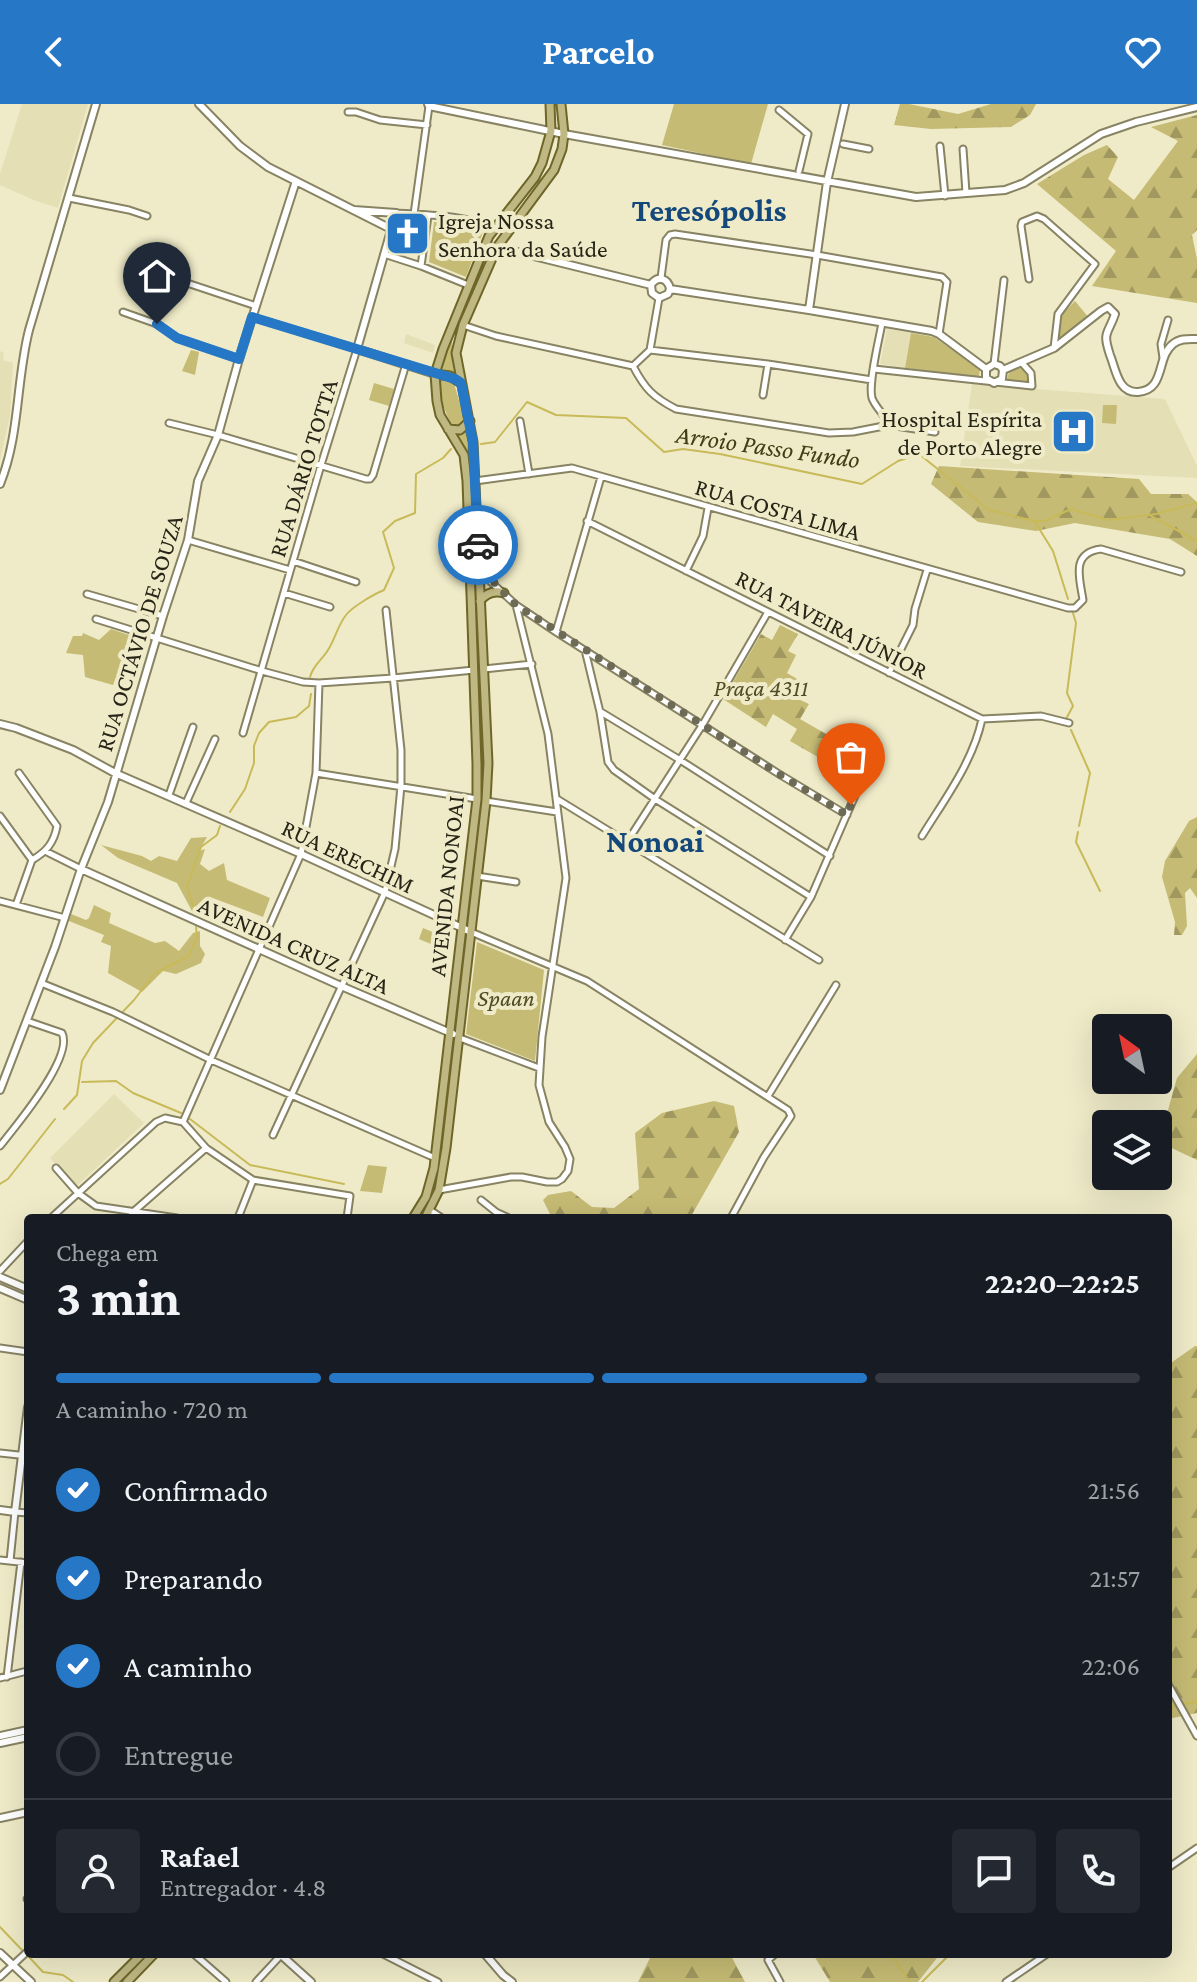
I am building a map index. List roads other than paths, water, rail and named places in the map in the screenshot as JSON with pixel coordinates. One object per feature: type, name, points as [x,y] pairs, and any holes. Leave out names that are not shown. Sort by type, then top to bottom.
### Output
[{"type":"main road","points":[[461,383],[450,376],[435,374],[441,354],[489,236],[535,177],[542,163],[551,131],[550,104]]},
{"type":"main road","points":[[561,104],[564,134]]},
{"type":"main road","name":"AVENIDA NONOAI","points":[[415,1214],[426,1197],[435,1158],[477,799],[480,601],[475,481],[470,421],[456,353],[463,325],[497,247],[554,170],[564,134]]},
{"type":"main road","name":"AVENIDA NONOAI","points":[[428,1214],[439,1190],[455,1082],[488,763],[478,670],[464,455],[440,415],[435,374]]},
{"type":"main road","points":[[447,428],[460,430],[470,421]]},
{"type":"main road","points":[[469,552],[474,567],[479,568]]},
{"type":"main road","points":[[480,601],[486,595],[501,590]]},
{"type":"main road","points":[[114,1982],[140,1958]]},
{"type":"main road","points":[[127,1982],[140,1958]]},
{"type":"street","points":[[0,484],[12,448],[24,350],[96,104]]},
{"type":"street","points":[[199,104],[240,146],[268,167],[391,229]]},
{"type":"street","points":[[809,310],[827,182],[845,104]]},
{"type":"street","points":[[414,214],[428,105],[564,134],[916,197],[1015,187],[1101,134],[1197,107]]},
{"type":"street","points":[[779,110],[808,134],[799,171]]},
{"type":"street","points":[[348,112],[380,120],[427,125]]},
{"type":"street","points":[[843,144],[869,149]]},
{"type":"street","points":[[940,146],[945,196]]},
{"type":"street","points":[[963,149],[966,194]]},
{"type":"street","name":"RUA OCTÁVIO DE SOUZA","points":[[0,1090],[108,802],[188,540],[198,481],[218,435],[296,181]]},
{"type":"street","points":[[69,198],[147,216]]},
{"type":"street","points":[[354,210],[478,221],[494,228]]},
{"type":"street","name":"RUA DÁRIO TOTTA","points":[[243,733],[396,213]]},
{"type":"street","points":[[421,266],[428,216]]},
{"type":"street","points":[[1029,279],[1021,226],[1022,222],[1037,216],[1095,264],[1058,314],[1054,348]]},
{"type":"street","points":[[661,278],[666,240],[675,234],[946,278],[939,334]]},
{"type":"street","points":[[497,247],[651,285]]},
{"type":"street","points":[[384,254],[468,285]]},
{"type":"street","points":[[651,285],[661,278]]},
{"type":"street","points":[[661,278],[670,289]]},
{"type":"street","points":[[994,364],[1004,280]]},
{"type":"street","points":[[184,282],[256,306]]},
{"type":"street","points":[[651,285],[652,293],[659,298]]},
{"type":"street","points":[[670,289],[939,334],[986,369]]},
{"type":"street","points":[[659,298],[670,289]]},
{"type":"street","points":[[633,366],[650,350],[659,298]]},
{"type":"street","points":[[1003,370],[1054,348],[1108,307],[1115,314],[1107,331],[1106,342],[1121,385],[1134,392],[1145,391],[1152,387],[1161,373],[1161,344],[1168,320]]},
{"type":"street","points":[[123,312],[157,324],[177,338],[239,359]]},
{"type":"street","points":[[252,317],[435,374]]},
{"type":"street","points":[[882,323],[871,395],[889,425]]},
{"type":"street","points":[[463,325],[496,336],[633,366],[656,398],[676,409],[829,433],[889,425],[935,432]]},
{"type":"street","points":[[1163,359],[1173,343],[1182,339],[1197,339]]},
{"type":"street","points":[[650,350],[872,380]]},
{"type":"street","points":[[874,369],[1032,386],[1031,373],[1021,362]]},
{"type":"street","points":[[169,423],[370,479],[406,364]]},
{"type":"street","points":[[763,395],[768,364]]},
{"type":"street","points":[[986,369],[994,364]]},
{"type":"street","points":[[994,364],[1003,370],[1002,379],[994,383]]},
{"type":"street","points":[[986,369],[986,378],[994,383]]},
{"type":"street","points":[[520,421],[529,474]]},
{"type":"street","name":"RUA COSTA LIMA","points":[[475,481],[572,468],[1068,608],[1075,608],[1083,600],[1078,573],[1084,556],[1090,550],[1101,549],[1181,572]]},
{"type":"street","points":[[556,632],[601,477]]},
{"type":"street","points":[[686,571],[703,536],[708,508]]},
{"type":"street","name":"RUA TAVEIRA JÚNIOR","points":[[587,521],[982,719],[1041,716],[1069,723]]},
{"type":"street","points":[[188,540],[291,570]]},
{"type":"street","points":[[293,561],[356,582]]},
{"type":"street","points":[[479,568],[516,605],[556,632],[847,815]]},
{"type":"street","points":[[889,673],[913,625],[927,570]]},
{"type":"street","points":[[284,593],[330,607]]},
{"type":"street","points":[[87,594],[163,616]]},
{"type":"street","points":[[439,1190],[517,1177],[557,1182],[568,1171],[570,1159],[549,1122],[539,1085],[542,1037],[566,878],[548,734],[516,605]]},
{"type":"street","points":[[273,1135],[385,892],[395,849],[401,750],[386,610]]},
{"type":"street","points":[[627,842],[703,724],[768,612]]},
{"type":"street","points":[[96,619],[303,682],[393,678],[532,664]]},
{"type":"street","points":[[584,649],[600,712],[608,762],[614,770],[811,897]]},
{"type":"street","points":[[183,1122],[301,854],[316,773],[319,683]]},
{"type":"street","points":[[600,712],[830,856]]},
{"type":"street","points":[[922,836],[962,772],[979,734],[982,719]]},
{"type":"street","name":"RUA ERECHIM","points":[[0,724],[73,750],[115,773],[587,981],[768,1096],[788,1110],[791,1116],[764,1157],[733,1214]]},
{"type":"street","points":[[169,795],[193,727]]},
{"type":"street","points":[[186,803],[215,739]]},
{"type":"street","points":[[16,905],[32,860],[47,852],[57,826],[19,773]]},
{"type":"street","points":[[316,773],[477,799]]},
{"type":"street","points":[[785,940],[811,897],[857,791]]},
{"type":"street","points":[[556,798],[819,960]]},
{"type":"street","points":[[486,801],[557,812]]},
{"type":"street","points":[[0,816],[32,860]]},
{"type":"street","points":[[47,852],[81,869]]},
{"type":"street","name":"AVENIDA CRUZ ALTA","points":[[81,869],[460,1038],[539,1068]]},
{"type":"street","points":[[477,876],[516,882]]},
{"type":"street","points":[[0,901],[65,918]]},
{"type":"street","points":[[41,983],[113,1012],[211,1060],[435,1158]]},
{"type":"street","points":[[768,1096],[836,985]]},
{"type":"street","points":[[0,1146],[41,1094],[56,1067],[65,1040],[62,1033],[27,1021]]},
{"type":"street","points":[[55,1214],[156,1122],[165,1118],[183,1122],[206,1148],[253,1180],[350,1196],[348,1214]]},
{"type":"street","points":[[132,1214],[206,1148]]},
{"type":"street","points":[[56,1168],[78,1193],[96,1206],[127,1214]]},
{"type":"street","points":[[240,1214],[253,1180]]},
{"type":"street","points":[[481,1200],[500,1214]]},
{"type":"street","points":[[0,1271],[24,1245]]},
{"type":"street","points":[[0,1277],[24,1287]]},
{"type":"street","points":[[0,1288],[24,1298]]},
{"type":"street","points":[[0,1348],[24,1351]]},
{"type":"street","points":[[0,1453],[24,1456]]},
{"type":"street","points":[[10,1561],[24,1462]]},
{"type":"street","points":[[0,1510],[24,1513]]},
{"type":"street","points":[[0,1560],[24,1562]]},
{"type":"street","points":[[7,1677],[24,1568]]},
{"type":"street","points":[[0,1678],[24,1672]]},
{"type":"street","points":[[1172,1691],[1197,1736]]},
{"type":"street","points":[[0,1736],[24,1731]]},
{"type":"street","points":[[0,1743],[24,1738]]},
{"type":"street","points":[[0,1818],[24,1813]]},
{"type":"street","points":[[1172,1865],[1197,1848]]},
{"type":"street","points":[[0,1953],[31,1982]]},
{"type":"street","points":[[0,1977],[24,1955]]},
{"type":"street","points":[[199,1958],[226,1982]]},
{"type":"street","points":[[256,1982],[277,1958]]},
{"type":"street","points":[[285,1958],[311,1982]]},
{"type":"street","points":[[391,1958],[438,1982]]},
{"type":"street","points":[[488,1958],[512,1982]]},
{"type":"street","points":[[770,1958],[768,1960],[780,1982]]},
{"type":"street","points":[[1006,1982],[1041,1958]]},
{"type":"waterway","name":"Arroio Passo Fundo","points":[[481,444],[495,442],[527,402],[556,415],[626,418],[664,452],[683,449],[720,454],[862,484],[898,461],[919,454],[989,510],[1034,521],[1045,521],[1071,509],[1108,520],[1156,514],[1197,503]]},
{"type":"waterway","name":"Arroio Passo Fundo","points":[[310,677],[346,615],[384,590],[394,568],[383,532],[395,521],[415,513],[416,474],[443,458],[451,449]]},
{"type":"waterway","points":[[1149,515],[1197,541]]},
{"type":"waterway","points":[[1035,522],[1053,551],[1068,599]]},
{"type":"waterway","points":[[1066,719],[1073,706],[1067,693],[1076,623],[1073,613]]},
{"type":"waterway","name":"Arroio Passo Fundo","points":[[230,812],[245,789],[254,763],[254,746],[259,733],[269,722],[296,717],[309,706],[311,694]]},
{"type":"waterway","points":[[1071,730],[1090,773],[1079,826]]},
{"type":"waterway","name":"Arroio Passo Fundo","points":[[194,909],[187,886],[201,847],[217,835],[220,826]]},
{"type":"waterway","points":[[1078,832],[1076,842],[1100,891]]},
{"type":"waterway","name":"Arroio Passo Fundo","points":[[64,1109],[77,1095],[82,1061],[93,1043],[155,973],[189,956],[197,936],[196,927]]},
{"type":"waterway","points":[[82,1082],[116,1081],[133,1093],[181,1113]]},
{"type":"waterway","name":"Arroio Passo Fundo","points":[[0,1184],[8,1179],[55,1119]]},
{"type":"waterway","points":[[190,1119],[250,1165],[344,1184]]},
{"type":"waterway","points":[[1182,1704],[1197,1702]]},
{"type":"waterway","points":[[1172,1708],[1176,1706]]},
{"type":"waterway","points":[[0,1927],[22,1950]]},
{"type":"waterway","points":[[30,1958],[43,1972],[63,1975],[73,1982]]},
{"type":"waterway","points":[[894,1958],[910,1982]]},
{"type":"waterway","points":[[922,1982],[946,1958]]},
{"type":"place","name":"Igreja Nossa Senhora da Saúde","points":[[407,234]]},
{"type":"place","name":"Hospital Espírita de Porto Alegre","points":[[1073,432]]},
{"type":"district","name":"Teresópolis","points":[[709,210]]},
{"type":"district","name":"Nonoai","points":[[655,841]]},
{"type":"park label","name":"Praça 4311","points":[[761,687]]},
{"type":"park label","name":"Spaan","points":[[506,997]]}]
